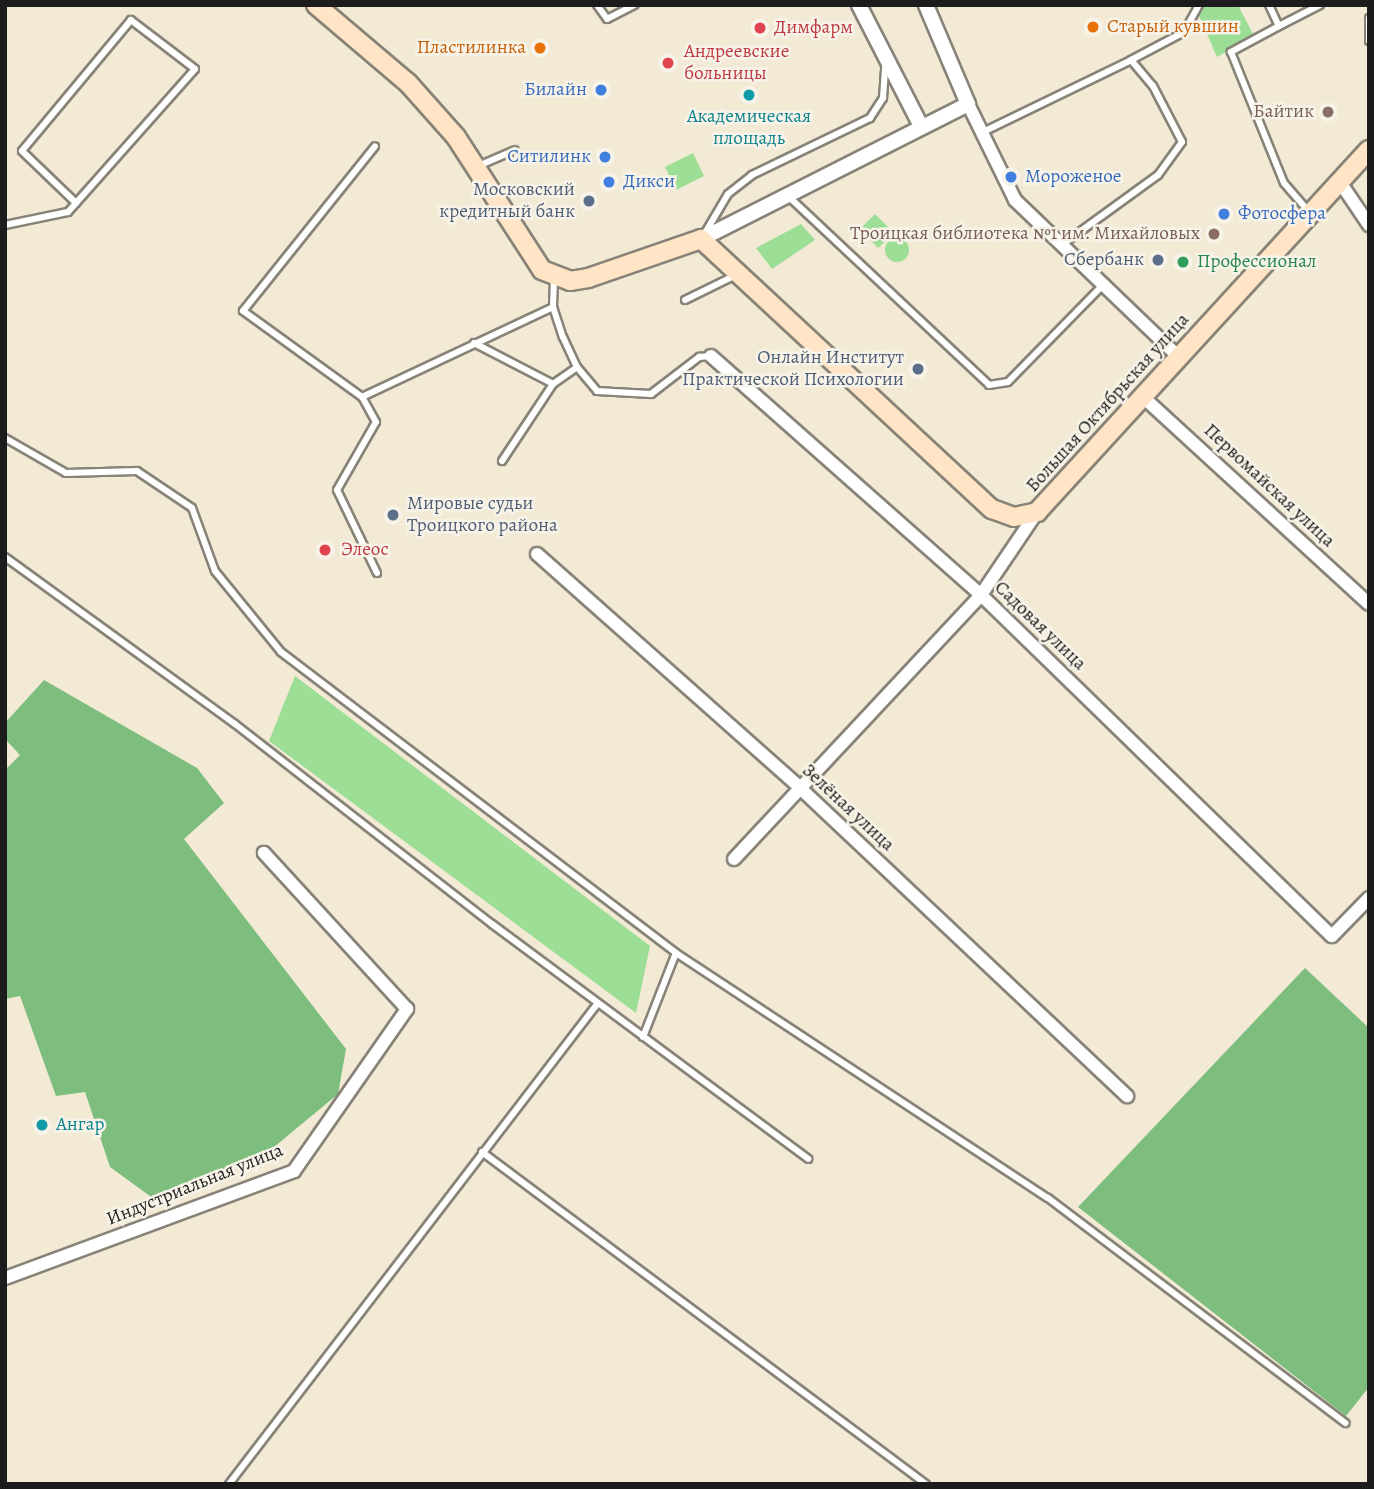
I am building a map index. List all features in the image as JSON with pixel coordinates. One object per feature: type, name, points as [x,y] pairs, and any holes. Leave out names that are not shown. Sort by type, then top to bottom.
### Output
[{"type":"main road","points":[[316,5],[408,83],[478,166],[530,254],[554,278],[588,278],[701,239]]},
{"type":"main road","name":"Большая Октябрьская улица","points":[[701,239],[741,273],[992,509],[1014,517],[1037,512],[1369,150]]},
{"type":"street","points":[[859,5],[921,126]]},
{"type":"street","points":[[926,5],[981,133],[1015,200],[1105,282],[1180,357]]},
{"type":"street","points":[[701,239],[968,104]]},
{"type":"street","points":[[1340,182],[1369,225]]},
{"type":"street","name":"Садовая улица","points":[[711,356],[981,595],[1332,936],[1369,898]]},
{"type":"street","name":"Первомайская улица","points":[[1143,397],[1369,604]]},
{"type":"street","points":[[734,859],[981,595],[1037,512]]},
{"type":"street","name":"Зелёная улица","points":[[537,554],[799,787],[1127,1096]]},
{"type":"street","name":"Индустриальная улица","points":[[5,1278],[294,1171],[407,1009],[264,853]]},
{"type":"lane","points":[[597,5],[607,19],[635,5]]},
{"type":"lane","points":[[981,133],[1184,32],[1199,5]]},
{"type":"lane","points":[[1269,5],[1279,26]]},
{"type":"lane","points":[[1311,213],[1284,183],[1231,52],[1320,5]]},
{"type":"lane","points":[[1369,18],[1369,41]]},
{"type":"lane","points":[[5,226],[68,212],[76,203],[195,69],[131,20],[22,151],[76,203]]},
{"type":"lane","points":[[701,239],[728,194],[751,175],[870,118],[883,98],[886,70],[877,41]]},
{"type":"lane","points":[[1063,244],[1158,175],[1182,142],[1163,103],[1131,60]]},
{"type":"lane","points":[[375,146],[243,311],[362,397],[376,422],[337,490],[377,573]]},
{"type":"lane","points":[[478,166],[514,150]]},
{"type":"lane","points":[[787,195],[989,385],[1008,382],[1105,282]]},
{"type":"lane","points":[[685,300],[741,273]]},
{"type":"lane","points":[[554,278],[553,307],[577,367],[597,391],[640,396],[660,390],[699,357],[711,356]]},
{"type":"lane","points":[[362,397],[553,307]]},
{"type":"lane","points":[[474,343],[553,384]]},
{"type":"lane","points":[[502,461],[553,384],[577,367]]},
{"type":"lane","points":[[5,438],[66,473],[137,471],[192,508],[215,570],[281,652],[676,953],[1048,1198],[1345,1423]]},
{"type":"lane","points":[[5,557],[235,724],[598,1003],[808,1159]]},
{"type":"lane","points":[[643,1037],[676,953]]},
{"type":"lane","points":[[229,1484],[598,1003]]},
{"type":"lane","points":[[482,1152],[926,1484]]},
{"type":"green space","points":[[1205,5],[1238,5],[1254,36],[1217,57],[1199,16]]},
{"type":"green space","points":[[693,153],[704,176],[676,190],[665,167]]},
{"type":"green space","points":[[875,214],[894,233],[878,248],[860,229]]},
{"type":"green space","points":[[801,224],[815,240],[772,269],[756,248]]},
{"type":"green space","points":[[897,238],[906,241],[909,250],[906,259],[897,262],[888,259],[885,250],[888,241]]},
{"type":"green space","points":[[295,676],[650,946],[636,1013],[269,741]]},
{"type":"green space","points":[[44,680],[197,768],[224,803],[184,839],[346,1049],[338,1094],[274,1147],[161,1204],[110,1167],[85,1092],[56,1096],[20,996],[5,999],[5,770],[20,755],[5,739],[5,723]]},
{"type":"green space","points":[[1305,968],[1369,1028],[1369,1387],[1346,1416],[1078,1207]]},
{"type":"place","name":"Старый кувшин","points":[[1093,27]]},
{"type":"place","name":"Димфарм","points":[[760,28]]},
{"type":"place","name":"Пластилинка","points":[[540,48]]},
{"type":"place","name":"Андреевские больницы","points":[[668,63]]},
{"type":"place","name":"Билайн","points":[[601,90]]},
{"type":"place","name":"Академическая площадь","points":[[749,95]]},
{"type":"place","name":"Байтик","points":[[1328,112]]},
{"type":"place","name":"Ситилинк","points":[[605,157]]},
{"type":"place","name":"Мороженое","points":[[1011,177]]},
{"type":"place","name":"Дикси","points":[[609,182]]},
{"type":"place","name":"Московский кредитный банк","points":[[589,201]]},
{"type":"place","name":"Фотосфера","points":[[1224,214]]},
{"type":"place","name":"Троицкая библиотека №1 им. Михайловых","points":[[1214,234]]},
{"type":"place","name":"Сбербанк","points":[[1158,260]]},
{"type":"place","name":"Профессионал","points":[[1183,262]]},
{"type":"place","name":"Онлайн Институт Практической Психологии","points":[[918,369]]},
{"type":"place","name":"Мировые судьи Троицкого района","points":[[393,515]]},
{"type":"place","name":"Элеос","points":[[325,550]]},
{"type":"place","name":"Ангар","points":[[42,1125]]}]
